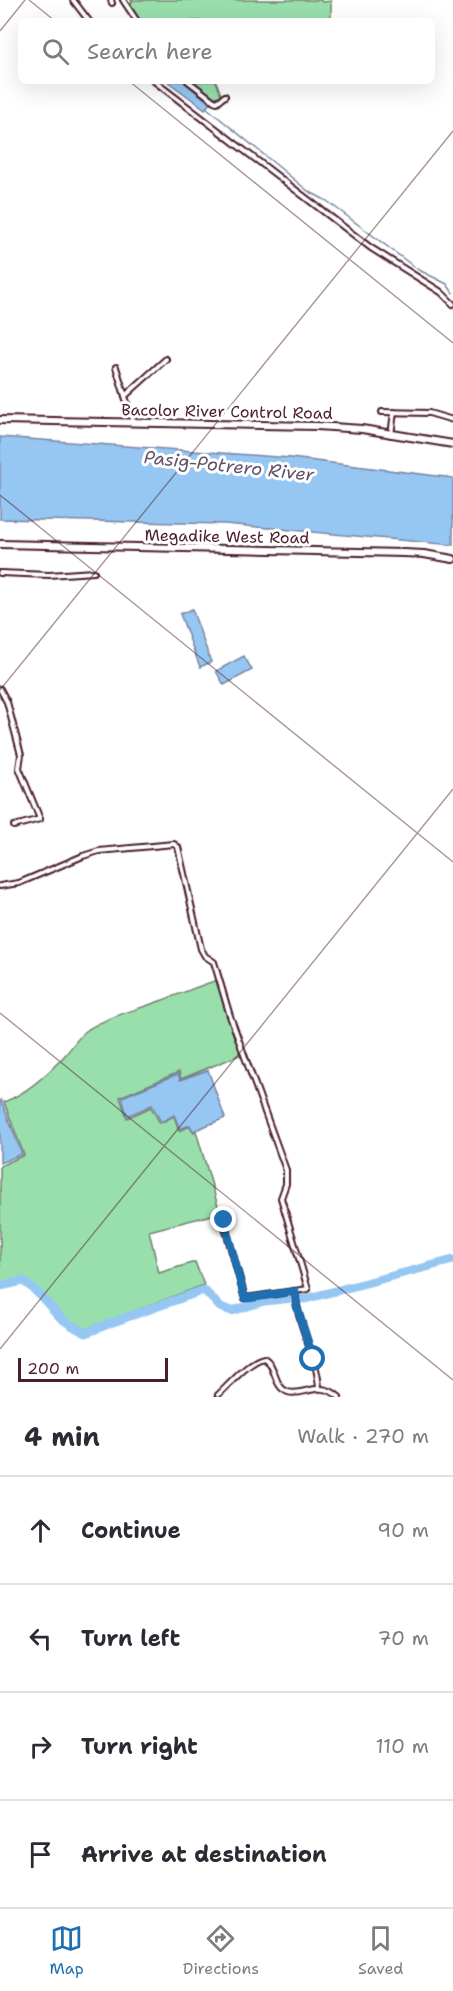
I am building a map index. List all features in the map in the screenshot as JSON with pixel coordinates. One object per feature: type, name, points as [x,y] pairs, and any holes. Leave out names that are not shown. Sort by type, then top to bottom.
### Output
[{"type":"street","points":[[73,0],[87,18]]},
{"type":"street","points":[[123,0],[135,18]]},
{"type":"street","points":[[158,84],[371,248],[441,292],[453,304]]},
{"type":"street","points":[[192,84],[217,102],[225,96]]},
{"type":"street","points":[[125,396],[166,360]]},
{"type":"street","points":[[116,368],[134,423]]},
{"type":"street","points":[[382,412],[429,413],[453,420]]},
{"type":"street","points":[[391,435],[394,412]]},
{"type":"street","name":"Bacolor River Control Road","points":[[0,420],[317,426],[362,429],[453,444]]},
{"type":"street","name":"Megadike West Road","points":[[0,544],[424,554],[453,559]]},
{"type":"street","points":[[0,573],[49,575],[94,572]]},
{"type":"street","points":[[0,689],[7,702],[21,755],[19,768],[40,819],[14,826]]},
{"type":"street","points":[[0,886],[20,883],[99,851],[174,844],[178,848],[201,949],[205,956],[214,962],[230,1016],[286,1170],[286,1184],[281,1198],[308,1289],[295,1293],[245,1298],[224,1220]]},
{"type":"street","points":[[295,1293],[296,1303],[316,1366],[319,1388]]},
{"type":"street","points":[[218,1395],[260,1358],[264,1358],[271,1364],[278,1384],[285,1391],[292,1394],[319,1388],[339,1397]]},
{"type":"green space","points":[[131,0],[321,0],[322,2],[331,1],[331,18],[136,18],[129,4],[132,3]]},
{"type":"green space","points":[[194,84],[217,84],[221,95],[213,98]]},
{"type":"green space","points":[[221,979],[242,1054],[181,1079],[179,1072],[120,1097],[127,1118],[151,1107],[160,1123],[174,1116],[179,1131],[190,1126],[193,1132],[196,1131],[220,1213],[149,1231],[159,1273],[195,1262],[204,1285],[86,1329],[76,1325],[60,1313],[23,1280],[0,1284],[0,1166],[24,1155],[4,1102],[37,1082],[84,1032],[95,1025]]},
{"type":"water","points":[[171,84],[187,84],[210,103],[205,109]]},
{"type":"water","name":"Pasig-Potrero River","points":[[0,437],[291,458],[453,478],[453,545],[225,524],[0,519]]},
{"type":"water","points":[[192,609],[211,662],[200,667],[180,614]]},
{"type":"water","points":[[244,656],[252,670],[224,685],[216,671]]},
{"type":"water","points":[[208,1070],[225,1118],[193,1131],[190,1125],[180,1129],[174,1115],[161,1122],[152,1105],[127,1116],[122,1097],[178,1074],[180,1080]]},
{"type":"water","points":[[0,1101],[22,1154],[0,1163]]},
{"type":"waterway","points":[[207,108],[308,191],[327,201],[417,269],[447,284],[453,293]]},
{"type":"waterway","points":[[0,1286],[23,1281],[38,1293],[61,1318],[86,1333],[204,1290],[220,1307],[232,1311],[264,1301],[305,1299],[453,1260]]},
{"type":"route","points":[[224,1220],[245,1298],[295,1291],[297,1307],[313,1359]]}]
